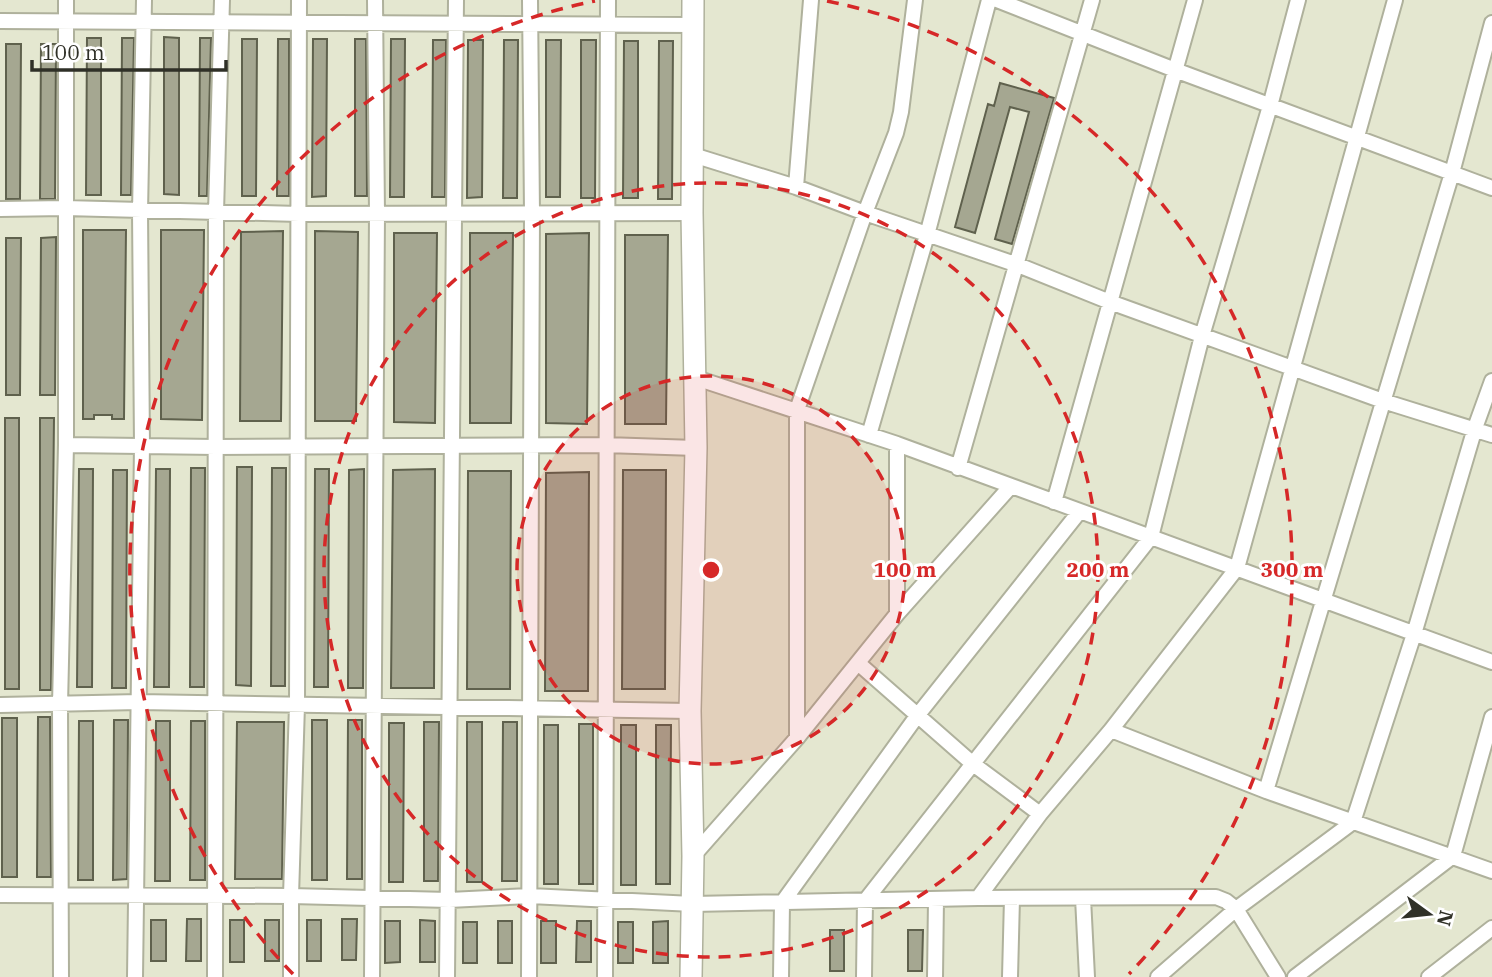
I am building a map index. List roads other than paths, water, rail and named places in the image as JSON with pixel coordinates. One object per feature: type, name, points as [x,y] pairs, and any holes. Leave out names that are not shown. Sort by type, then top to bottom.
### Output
[{"type":"street","points":[[61,977],[60,705],[66,445],[66,0]]},
{"type":"street","points":[[135,977],[144,0]]},
{"type":"street","points":[[215,977],[216,212],[222,0]]},
{"type":"street","points":[[292,977],[291,897],[297,705],[299,0]]},
{"type":"street","points":[[372,977],[377,214],[375,0]]},
{"type":"street","points":[[447,977],[456,0]]},
{"type":"street","points":[[529,977],[533,213],[530,0]]},
{"type":"street","points":[[605,977],[608,0]]},
{"type":"street","points":[[691,977],[693,856],[690,710],[696,449],[692,213],[693,0]]},
{"type":"street","points":[[796,187],[811,0]]},
{"type":"street","points":[[797,738],[797,410],[865,213],[896,133],[915,0]]},
{"type":"street","points":[[869,435],[927,235],[989,0]]},
{"type":"street","points":[[997,0],[1175,70],[1492,188]]},
{"type":"street","points":[[958,468],[1092,0]]},
{"type":"street","points":[[1054,502],[1195,0]]},
{"type":"street","points":[[864,977],[865,901],[1151,537],[1202,335],[1270,106],[1298,0]]},
{"type":"street","points":[[978,898],[1040,814],[1111,730],[1237,568],[1395,0]]},
{"type":"street","points":[[0,21],[693,25]]},
{"type":"street","points":[[1266,791],[1452,173],[1492,23]]},
{"type":"street","points":[[693,155],[796,187],[1018,265],[1110,302],[1383,401],[1492,435]]},
{"type":"street","points":[[0,209],[299,214],[692,213]]},
{"type":"street","points":[[695,378],[897,444],[1492,662]]},
{"type":"street","points":[[1158,977],[1236,909],[1353,822],[1492,381]]},
{"type":"street","points":[[897,444],[897,614]]},
{"type":"street","points":[[66,445],[606,445],[696,449]]},
{"type":"street","points":[[693,856],[797,738],[897,614],[1010,486]]},
{"type":"street","points":[[781,977],[782,903],[917,716],[1080,511]]},
{"type":"street","points":[[858,663],[973,764],[1040,814]]},
{"type":"street","points":[[0,705],[139,702],[690,710]]},
{"type":"street","points":[[1296,977],[1453,856],[1492,718]]},
{"type":"street","points":[[1111,730],[1266,791],[1492,871]]},
{"type":"street","points":[[0,895],[449,900],[530,896],[693,904],[978,898],[1216,897],[1236,909],[1278,977]]},
{"type":"street","points":[[1010,977],[1012,898]]},
{"type":"street","points":[[1083,898],[1087,977]]},
{"type":"street","points":[[935,977],[936,899]]},
{"type":"street","points":[[1429,977],[1492,928]]}]
